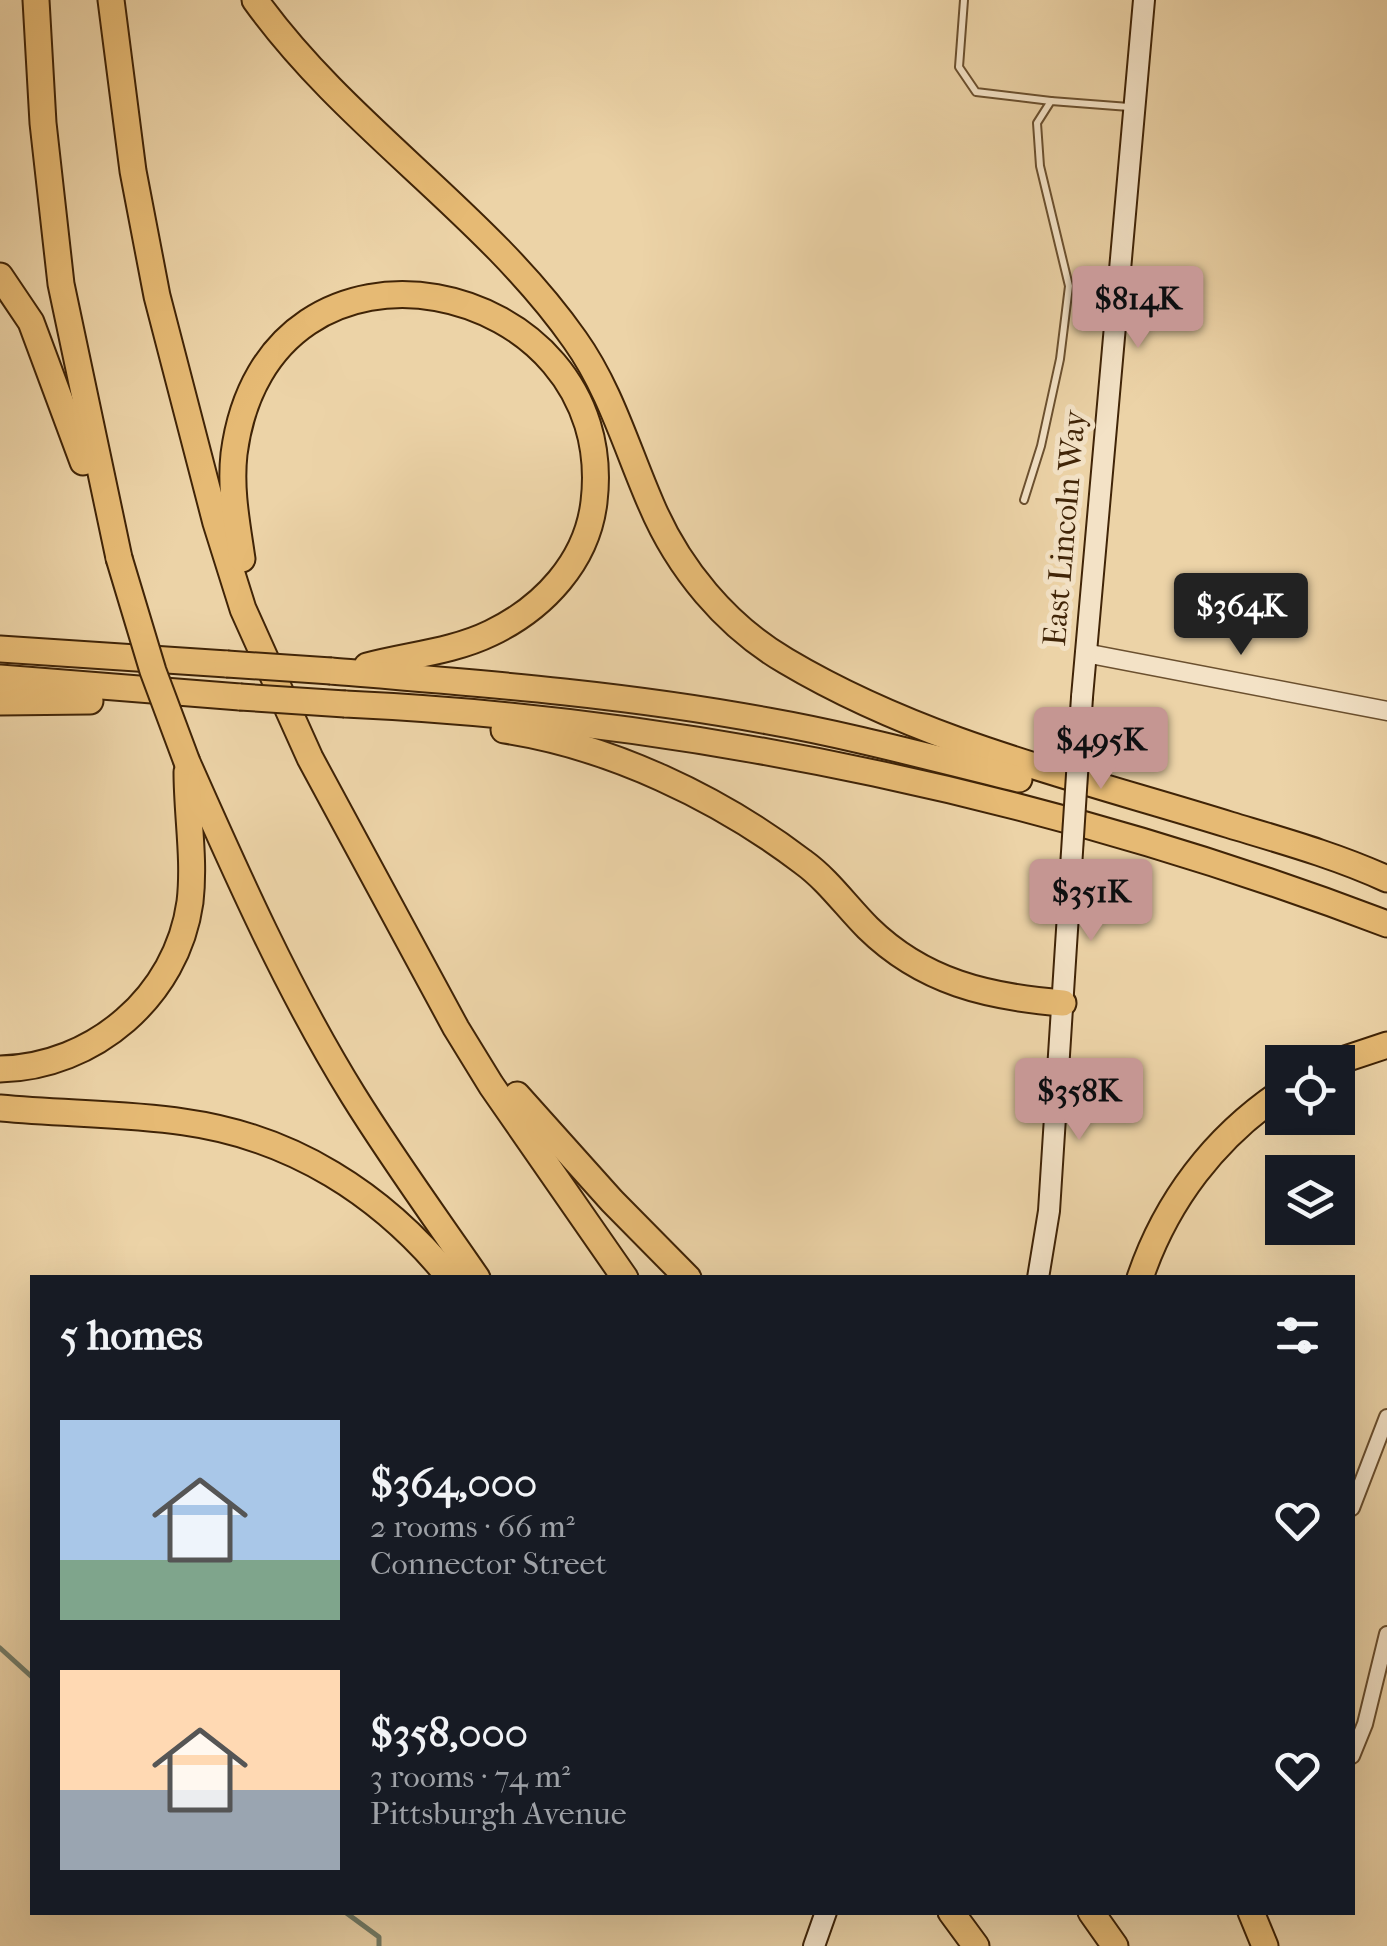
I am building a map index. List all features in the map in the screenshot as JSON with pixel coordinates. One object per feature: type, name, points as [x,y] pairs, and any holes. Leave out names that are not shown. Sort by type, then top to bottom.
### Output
[{"type":"highway","points":[[36,0],[45,140],[61,284],[119,558],[153,672],[226,850],[325,1046],[389,1151],[475,1275]]},
{"type":"highway","points":[[111,0],[132,171],[157,296],[216,523],[243,609],[310,758],[424,970],[491,1085],[624,1275]]},
{"type":"highway","points":[[255,0],[320,77],[516,269],[556,315],[601,384],[651,506],[672,546],[716,604],[758,643],[831,687],[940,735],[1034,768],[1286,842],[1387,879]]},
{"type":"highway","points":[[0,276],[31,322],[119,558]]},
{"type":"highway","points":[[243,609],[242,556],[233,506],[237,438],[253,389],[285,342],[325,310],[360,298],[394,293],[447,298],[479,309],[513,328],[552,364],[573,394],[588,427],[596,488],[578,555],[541,600],[491,633],[451,647],[336,672]]},
{"type":"highway","points":[[0,632],[98,653]]},
{"type":"highway","points":[[0,648],[463,680],[770,721],[1076,793],[1262,849],[1387,892]]},
{"type":"highway","points":[[0,678],[578,722],[762,751],[842,767],[1160,848],[1387,924]]},
{"type":"highway","points":[[0,702],[125,702],[240,696]]},
{"type":"highway","points":[[382,706],[436,722],[539,737],[672,783],[754,827],[809,866],[878,938],[910,962],[953,984],[981,992],[1063,1002]]},
{"type":"highway","points":[[0,1069],[43,1064],[81,1050],[137,1010],[164,975],[184,930],[190,902],[187,762]]},
{"type":"highway","points":[[424,970],[561,1146],[685,1275]]},
{"type":"highway","points":[[1355,1056],[1387,1045]]},
{"type":"highway","points":[[1141,1275],[1163,1222],[1183,1188],[1234,1130],[1265,1105]]},
{"type":"highway","points":[[0,1108],[184,1122],[282,1148],[325,1168],[384,1209],[447,1275]]},
{"type":"highway","points":[[953,1915],[976,1946]]},
{"type":"highway","points":[[1252,1915],[1265,1946]]},
{"type":"main road","name":"East Lincoln Way","points":[[1038,1275],[1049,1211],[1085,652],[1144,0]]},
{"type":"main road","points":[[814,1946],[825,1915]]},
{"type":"street","points":[[1085,652],[1387,711]]},
{"type":"street","points":[[1355,1500],[1387,1417]]},
{"type":"street","points":[[1355,1749],[1365,1724],[1387,1634]]},
{"type":"lane","points":[[964,0],[959,67],[976,92],[1136,108]]},
{"type":"lane","points":[[1024,500],[1060,358],[1069,286],[1040,166],[1037,123],[1052,101]]},
{"type":"waterway","points":[[0,1648],[30,1675]]},
{"type":"waterway","points":[[349,1915],[379,1937],[379,1946]]}]
